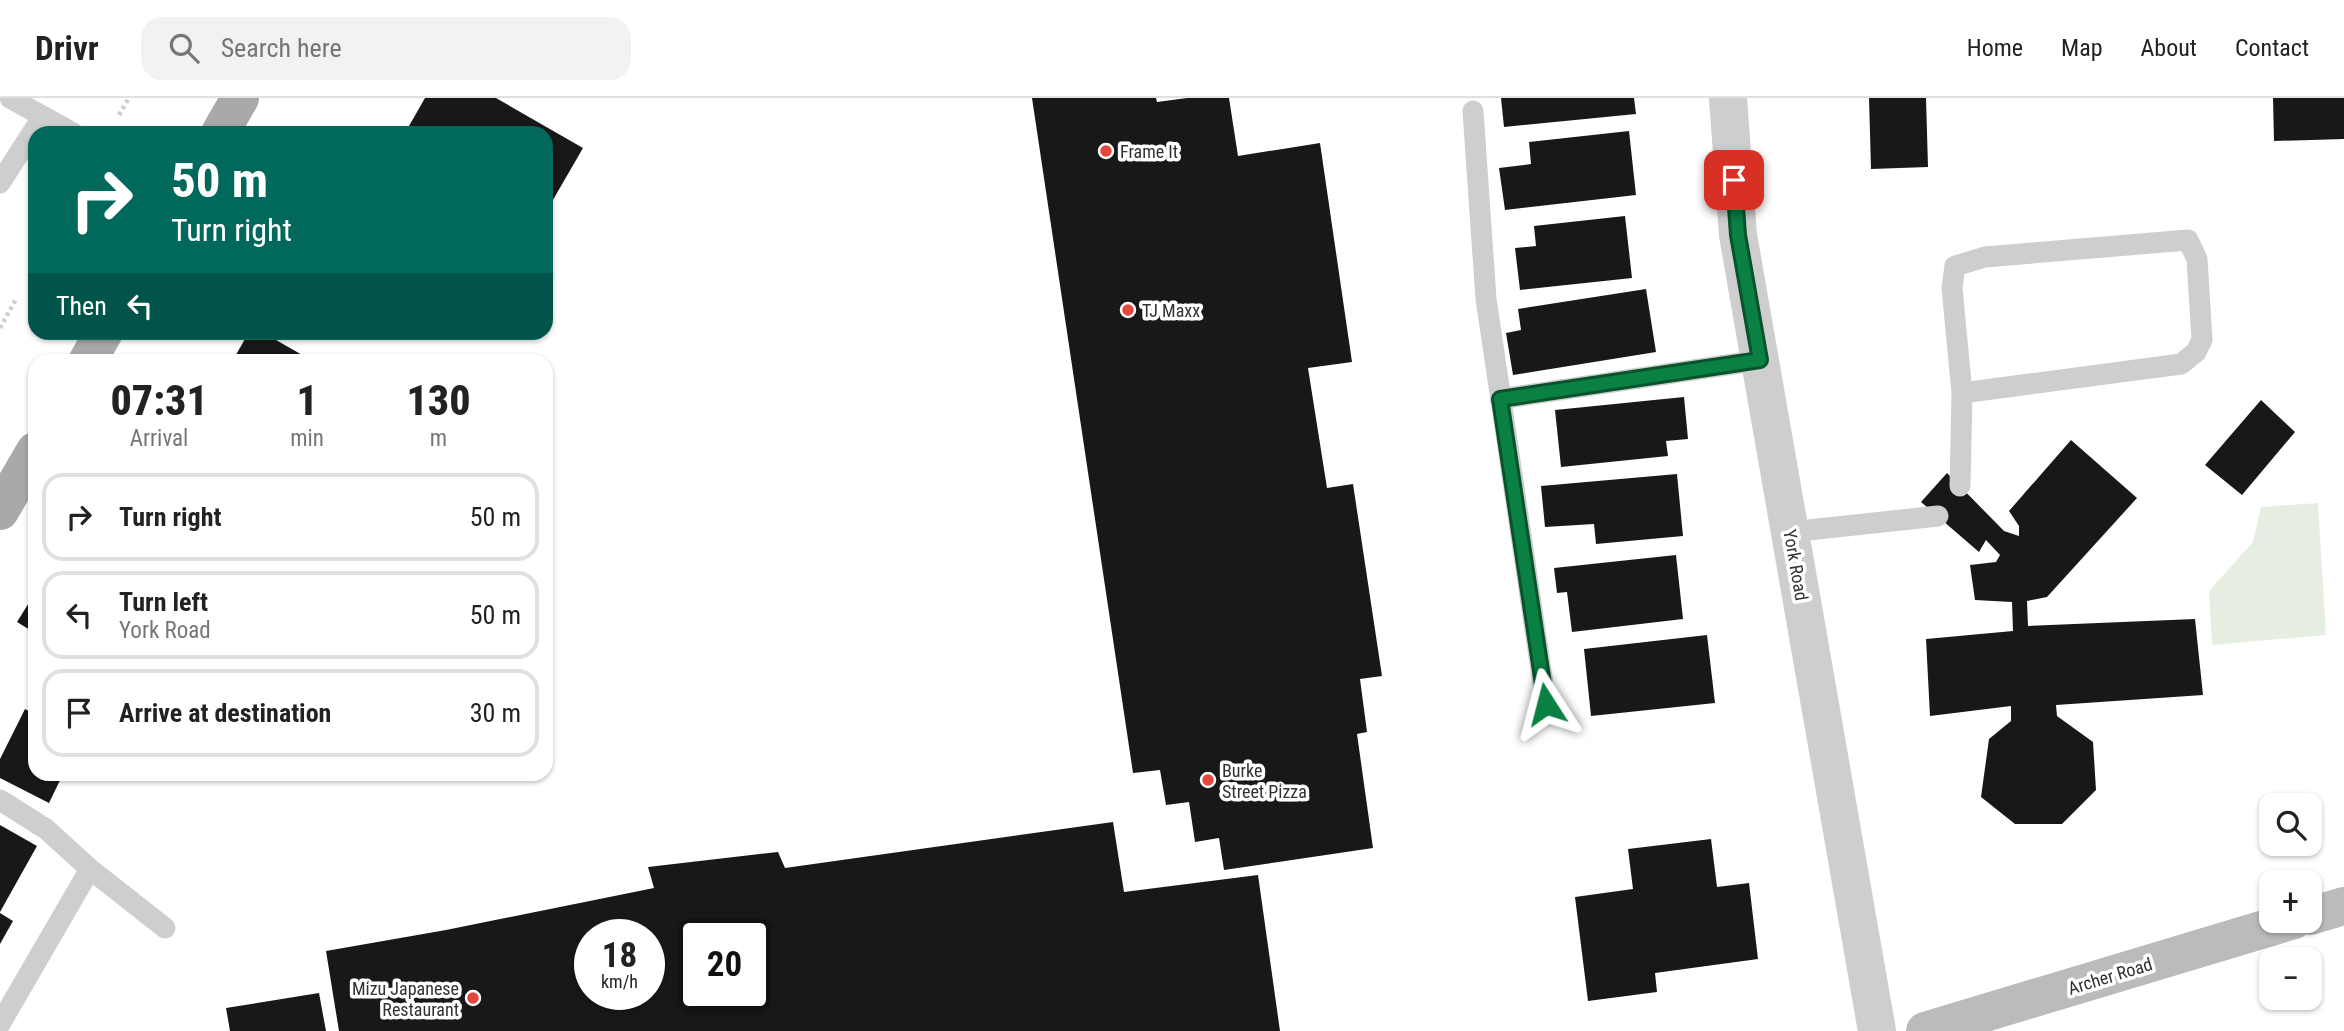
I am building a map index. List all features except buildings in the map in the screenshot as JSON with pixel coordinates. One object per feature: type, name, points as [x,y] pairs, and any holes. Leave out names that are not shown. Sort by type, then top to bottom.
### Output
[{"type":"main road","points":[[224,126],[240,98]]},
{"type":"main road","points":[[0,511],[28,463]]},
{"type":"street","name":"York Road","points":[[1728,98],[1738,235],[1877,1031]]},
{"type":"street","points":[[2322,912],[2344,906]]},
{"type":"street","name":"Archer Road","points":[[1925,1031],[2259,931]]},
{"type":"lane","points":[[10,98],[61,126]]},
{"type":"lane","points":[[1473,111],[1486,299],[1546,704]]},
{"type":"lane","points":[[37,126],[43,116]]},
{"type":"lane","points":[[0,183],[28,139]]},
{"type":"lane","points":[[1960,486],[1962,393],[1952,288],[1955,266],[1985,257],[2188,240],[2197,258],[2202,340],[2196,352],[2181,364],[1962,393]]},
{"type":"lane","points":[[1500,399],[1760,360]]},
{"type":"lane","points":[[1790,532],[1938,516]]},
{"type":"lane","points":[[0,800],[46,829],[90,870],[165,928]]},
{"type":"lane","points":[[0,1024],[90,870]]},
{"type":"path","points":[[119,115],[128,98]]},
{"type":"path","points":[[0,328],[16,299]]},
{"type":"shaded area","points":[[2318,503],[2326,635],[2212,645],[2209,591],[2253,542],[2261,507]]},
{"type":"place","name":"Frame It","points":[[1106,151]]},
{"type":"place","name":"TJ Maxx","points":[[1128,310]]},
{"type":"place","name":"Burke Street Pizza","points":[[1208,780]]},
{"type":"place","name":"Mizu Japanese Restaurant","points":[[473,998]]},
{"type":"route","points":[[1546,704],[1500,399],[1760,360],[1738,235],[1734,180]]}]
